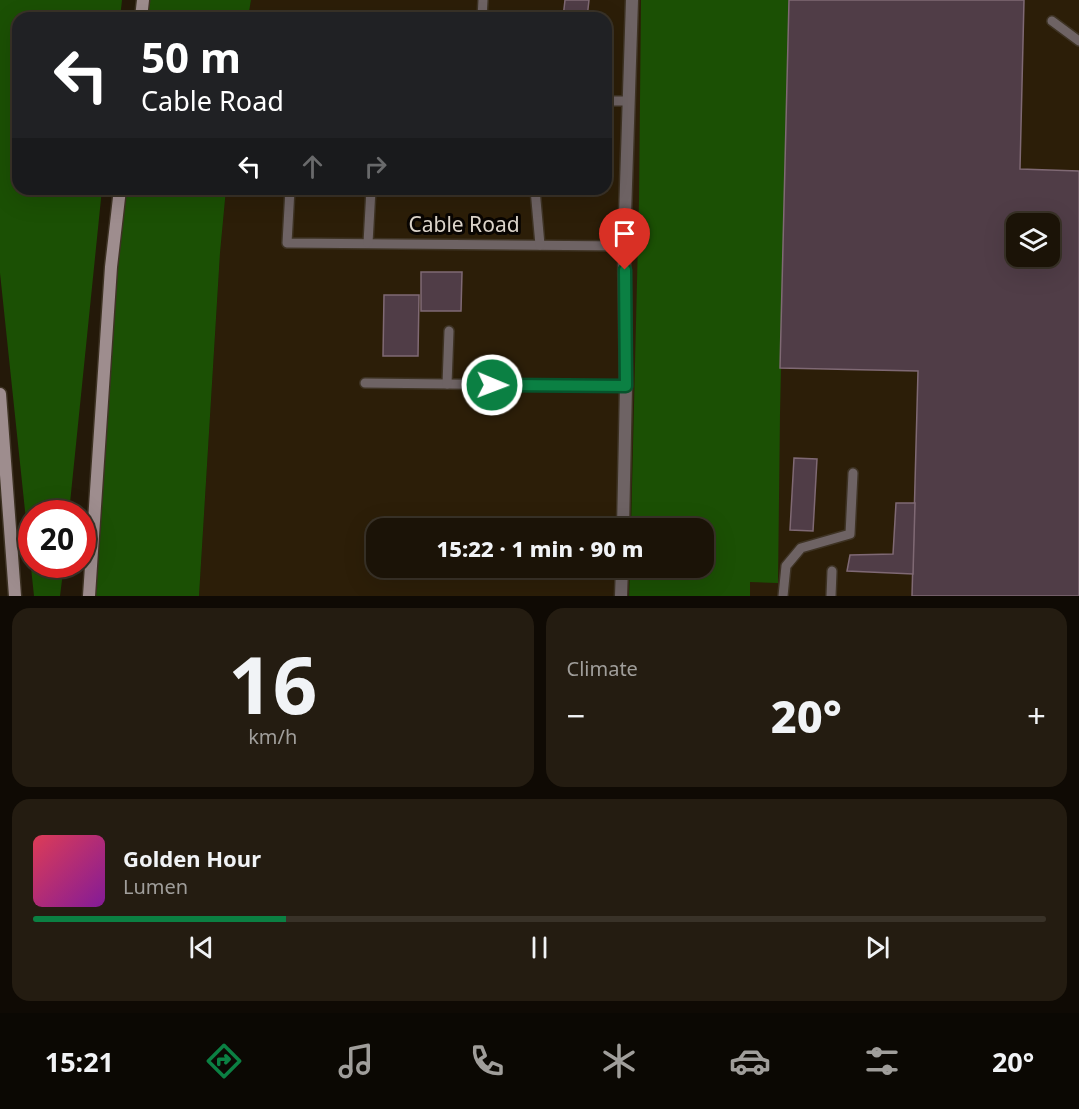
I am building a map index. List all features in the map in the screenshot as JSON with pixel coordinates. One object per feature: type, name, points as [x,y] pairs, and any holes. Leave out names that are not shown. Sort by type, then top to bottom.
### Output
[{"type":"main road","points":[[89,596],[111,267],[119,195]]},
{"type":"main road","points":[[0,394],[15,596]]},
{"type":"street","points":[[623,518],[626,386],[624,246],[632,0]]},
{"type":"street","points":[[621,596],[622,578]]},
{"type":"lane","points":[[1052,21],[1079,41]]},
{"type":"lane","points":[[612,101],[629,100]]},
{"type":"lane","name":"Cable Road","points":[[290,195],[287,243],[540,245],[536,195]]},
{"type":"lane","points":[[368,243],[371,195]]},
{"type":"lane","points":[[540,245],[624,246]]},
{"type":"lane","points":[[447,384],[449,331]]},
{"type":"lane","points":[[365,383],[626,386]]},
{"type":"lane","points":[[783,596],[786,567],[801,548],[850,534],[853,472]]},
{"type":"lane","points":[[831,596],[832,571]]},
{"type":"shaded area","points":[[251,0],[1079,0],[1079,596],[199,596],[225,195],[612,195],[612,12],[249,12]]},
{"type":"green space","points":[[0,0],[122,0],[121,12],[12,12],[12,195],[101,195],[70,500],[24,500],[0,273]]},
{"type":"green space","points":[[143,0],[251,0],[249,12],[142,12]]},
{"type":"green space","points":[[641,0],[789,0],[778,583],[750,582],[750,596],[629,596],[630,578],[714,578],[714,518],[631,518]]},
{"type":"green space","points":[[120,195],[225,195],[199,596],[89,596],[90,578],[96,578],[96,504]]},
{"type":"green space","points":[[32,578],[62,578],[60,596],[34,596]]},
{"type":"building","points":[[565,0],[589,0],[588,12],[564,12]]},
{"type":"building","points":[[789,0],[1024,0],[1020,169],[1079,171],[1079,596],[912,596],[918,371],[780,368]]},
{"type":"building","points":[[421,272],[462,272],[461,311],[421,311]]},
{"type":"building","points":[[384,295],[419,295],[418,356],[383,356]]},
{"type":"building","points":[[794,458],[817,459],[813,531],[790,530]]},
{"type":"building","points":[[896,503],[915,503],[913,574],[847,571],[850,555],[893,554]]},
{"type":"route","points":[[492,385],[626,386],[625,270]]}]
